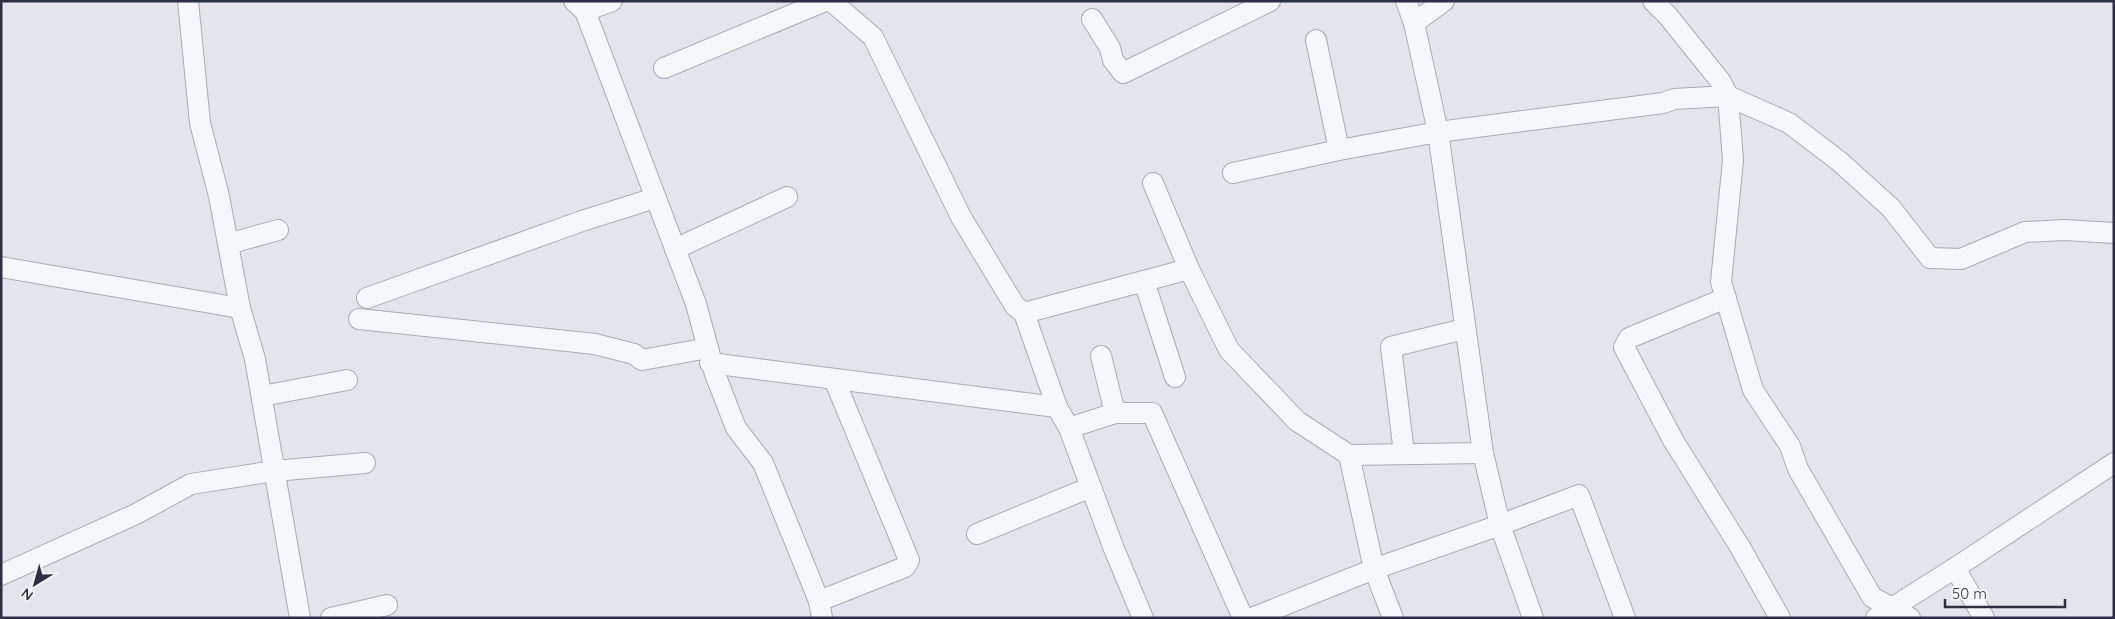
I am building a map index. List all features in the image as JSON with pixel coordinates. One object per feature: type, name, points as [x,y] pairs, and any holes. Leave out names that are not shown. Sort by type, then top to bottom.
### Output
[{"type":"street","points":[[188,1],[200,123],[220,196],[240,308],[255,359],[300,618]]},
{"type":"street","points":[[612,1],[579,6],[696,304],[710,358],[736,428],[763,463],[821,609],[906,567],[909,560],[834,379]]},
{"type":"street","points":[[664,68],[825,1]]},
{"type":"street","points":[[831,1],[873,37],[961,217],[1015,306],[1024,313],[1057,407],[1069,428],[1114,549],[1143,618]]},
{"type":"street","points":[[1092,19],[1123,73],[1270,1]]},
{"type":"street","points":[[1406,1],[1414,23],[1438,132],[1482,454],[1500,525],[1533,618]]},
{"type":"street","points":[[1414,23],[1444,1]]},
{"type":"street","points":[[1653,1],[1668,16],[1721,82],[1728,96],[1732,160],[1721,282],[1753,390],[1790,446],[1798,469],[1872,597],[1884,613],[1910,618]]},
{"type":"street","points":[[1316,40],[1339,150]]},
{"type":"street","points":[[1233,173],[1339,150],[1438,132],[1663,103],[1674,99],[1728,96],[1789,123],[1839,161],[1891,208],[1930,258],[1961,259],[2024,232],[2064,230],[2114,232]]},
{"type":"street","points":[[1153,182],[1189,269],[1229,350],[1297,421],[1350,456],[1404,453],[1482,454]]},
{"type":"street","points":[[675,249],[787,197]]},
{"type":"street","points":[[367,298],[582,221],[655,198]]},
{"type":"street","points":[[228,244],[278,230]]},
{"type":"street","points":[[1,267],[240,308]]},
{"type":"street","points":[[1024,313],[1189,269]]},
{"type":"street","points":[[1144,281],[1175,376]]},
{"type":"street","points":[[1726,298],[1629,338],[1624,347],[1673,440],[1740,548],[1780,618]]},
{"type":"street","points":[[359,318],[595,344],[634,354],[642,360],[710,358],[834,379],[1057,407]]},
{"type":"street","points":[[1404,453],[1391,347],[1464,330]]},
{"type":"street","points":[[1101,356],[1115,413]]},
{"type":"street","points":[[262,396],[347,380]]},
{"type":"street","points":[[1069,428],[1115,413],[1152,413],[1243,618]]},
{"type":"street","points":[[1350,456],[1374,568],[1393,618]]},
{"type":"street","points":[[1,575],[136,514],[191,484],[274,471],[365,462]]},
{"type":"street","points":[[1884,613],[2112,467]]},
{"type":"street","points":[[977,534],[1092,487]]},
{"type":"street","points":[[1252,618],[1374,568],[1500,525],[1580,495],[1625,618]]},
{"type":"street","points":[[1955,568],[1984,618]]},
{"type":"street","points":[[331,618],[388,605]]}]
